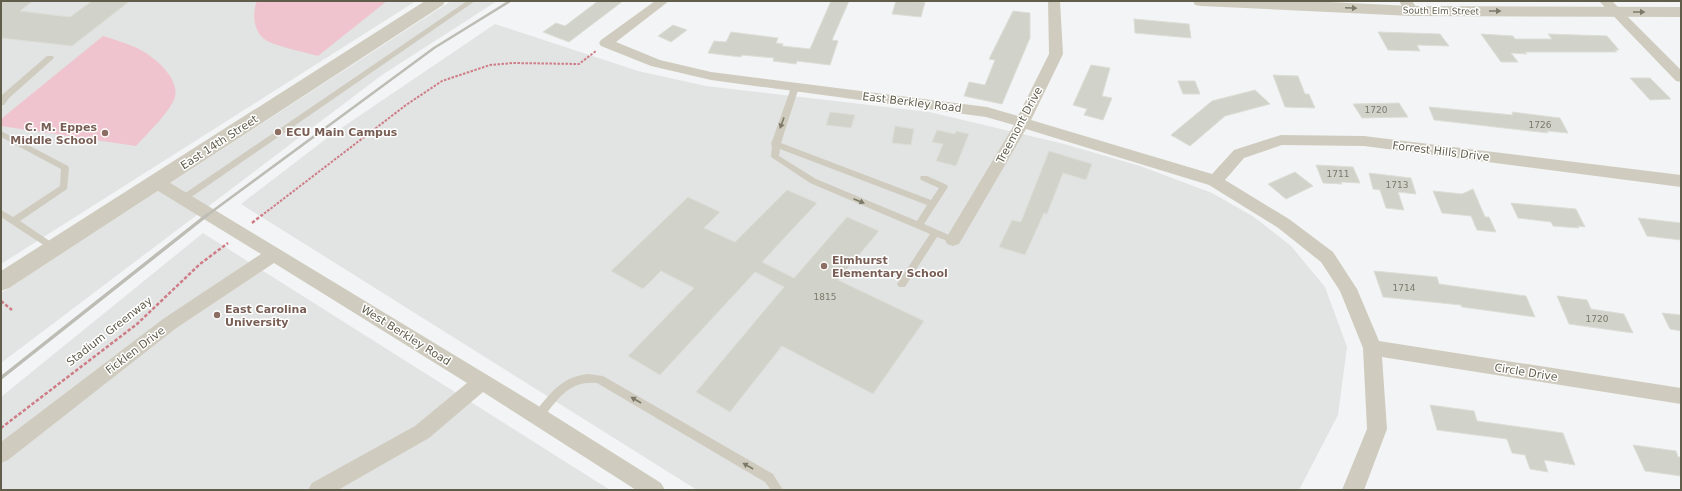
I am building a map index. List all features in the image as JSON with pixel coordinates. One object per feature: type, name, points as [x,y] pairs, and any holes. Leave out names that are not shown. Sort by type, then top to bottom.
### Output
[{"type":"street","name":"East 14th Street","points":[[2,279],[54,248],[437,1]]},
{"type":"street","points":[[606,43],[662,1]]},
{"type":"street","name":"Treemont Drive","points":[[953,240],[1023,122],[1056,54],[1054,1]]},
{"type":"street","name":"South Elm Street","points":[[1200,1],[1409,6],[1611,6],[1681,12]]},
{"type":"street","points":[[1611,6],[1681,78]]},
{"type":"street","name":"East Berkley Road","points":[[606,43],[656,63],[712,76],[987,112],[1215,181]]},
{"type":"street","name":"Forrest Hills Drive","points":[[1215,181],[1239,154],[1281,140],[1364,141],[1681,181]]},
{"type":"street","points":[[1215,181],[1283,223],[1327,257],[1348,289],[1372,348],[1377,429],[1353,490]]},
{"type":"street","name":"West Berkley Road","points":[[156,182],[538,416],[654,490]]},
{"type":"street","name":"Ficklen Drive","points":[[1,454],[157,333],[274,254]]},
{"type":"street","name":"Circle Drive","points":[[1372,348],[1681,396]]},
{"type":"street","points":[[319,490],[436,423],[482,382]]},
{"type":"lane","points":[[184,198],[472,1]]},
{"type":"lane","points":[[1,103],[6,96],[50,58]]},
{"type":"lane","points":[[795,87],[775,144],[775,157],[813,181],[953,240]]},
{"type":"lane","points":[[1,134],[65,168],[64,187],[13,221]]},
{"type":"lane","points":[[775,144],[932,204]]},
{"type":"lane","points":[[918,226],[944,187],[924,178]]},
{"type":"lane","points":[[1,213],[54,248]]},
{"type":"lane","points":[[902,284],[935,233]]},
{"type":"lane","points":[[538,416],[568,383],[579,378],[589,377],[599,379],[769,478],[778,490]]},
{"type":"path","points":[[254,221],[406,106],[442,81],[490,65],[579,64],[606,43]]},
{"type":"path","name":"Stadium Greenway","points":[[1,428],[137,324],[200,264],[225,245]]},
{"type":"path","points":[[1,301],[12,310]]},
{"type":"shaded area","name":"C. M. Eppes Middle School","points":[[1,1],[416,1],[1,264]]},
{"type":"shaded area","points":[[257,1],[387,1],[318,56],[278,45],[267,41],[262,37],[256,28],[254,17]]},
{"type":"shaded area","name":"ECU Main Campus","points":[[451,1],[497,1],[382,75],[1,363],[1,293]]},
{"type":"shaded area","name":"Elmhurst Elementary School","points":[[495,24],[638,71],[706,86],[929,112],[1064,144],[1140,166],[1212,193],[1254,217],[1291,246],[1325,287],[1347,347],[1338,415],[1299,490],[697,490],[241,204],[331,135]]},
{"type":"shaded area","points":[[103,36],[122,42],[147,54],[162,66],[173,81],[175,97],[173,103],[158,123],[136,146],[1,126],[1,119]]},
{"type":"shaded area","name":"East Carolina University","points":[[203,233],[610,490],[1,490],[1,397]]},
{"type":"building","points":[[1,1],[33,1],[20,11],[70,17],[92,1],[130,1],[72,46],[1,38]]},
{"type":"building","points":[[598,1],[623,1],[569,42],[543,32],[556,23],[565,26]]},
{"type":"building","points":[[831,1],[849,1],[832,40],[838,41],[830,65],[797,61],[796,64],[773,61],[774,58],[742,55],[741,57],[708,53],[714,41],[726,42],[731,32],[778,38],[776,43],[783,44],[782,46],[810,49]]},
{"type":"building","points":[[896,1],[925,2],[921,17],[892,14]]},
{"type":"building","points":[[1013,11],[1030,13],[1030,38],[1002,104],[964,96],[969,82],[985,85],[995,60],[989,59]]},
{"type":"building","points":[[1134,19],[1189,24],[1191,38],[1135,33]]},
{"type":"building","points":[[673,25],[687,30],[671,42],[658,36]]},
{"type":"building","points":[[1378,32],[1440,34],[1449,46],[1417,45],[1420,51],[1388,50]]},
{"type":"building","points":[[1481,34],[1513,36],[1515,39],[1552,39],[1548,34],[1607,36],[1619,50],[1615,50],[1617,52],[1511,53],[1518,62],[1501,62]]},
{"type":"building","points":[[1091,65],[1110,68],[1102,96],[1112,98],[1103,120],[1084,115],[1087,109],[1073,105]]},
{"type":"building","points":[[1273,75],[1298,76],[1305,94],[1309,94],[1315,108],[1285,107]]},
{"type":"building","points":[[1630,78],[1650,78],[1671,99],[1650,100]]},
{"type":"building","points":[[1178,81],[1195,81],[1200,94],[1183,94]]},
{"type":"building","points":[[1255,90],[1270,104],[1225,116],[1190,146],[1171,135],[1212,101]]},
{"type":"building","points":[[1399,103],[1408,117],[1362,118],[1353,104]]},
{"type":"building","points":[[1429,107],[1513,115],[1512,112],[1560,118],[1568,133],[1547,131],[1548,133],[1434,120]]},
{"type":"building","points":[[830,112],[855,115],[851,128],[826,125]]},
{"type":"building","points":[[895,126],[914,129],[911,145],[892,143]]},
{"type":"building","points":[[937,130],[955,134],[956,131],[969,134],[956,166],[936,161],[943,144],[932,142]]},
{"type":"building","points":[[1049,151],[1092,164],[1086,180],[1063,173],[1047,214],[1044,213],[1025,255],[999,247],[1012,220],[1021,222]]},
{"type":"building","points":[[1316,165],[1353,167],[1360,183],[1323,183]]},
{"type":"building","points":[[1295,172],[1313,186],[1286,199],[1268,184]]},
{"type":"building","points":[[1369,173],[1411,178],[1416,194],[1398,192],[1404,210],[1386,208],[1380,190],[1373,189]]},
{"type":"building","points":[[1473,189],[1485,217],[1489,217],[1496,232],[1477,230],[1471,216],[1442,213],[1433,191],[1462,194]]},
{"type":"building","points":[[787,190],[817,203],[762,262],[794,278],[847,217],[879,231],[838,280],[924,321],[873,394],[782,346],[730,412],[696,392],[784,287],[755,272],[660,375],[628,356],[694,288],[661,271],[643,289],[611,271],[688,197],[720,212],[704,228],[735,242]]},
{"type":"building","points":[[1511,203],[1576,209],[1585,227],[1553,226],[1551,222],[1518,218]]},
{"type":"building","points":[[1638,218],[1681,223],[1681,240],[1647,236]]},
{"type":"building","points":[[1374,271],[1437,277],[1439,284],[1526,296],[1535,317],[1462,307],[1461,305],[1383,297]]},
{"type":"building","points":[[1557,296],[1587,300],[1591,309],[1624,314],[1633,333],[1569,324]]},
{"type":"building","points":[[1662,313],[1681,315],[1681,331],[1670,329]]},
{"type":"building","points":[[1430,405],[1474,411],[1477,421],[1563,433],[1575,465],[1544,460],[1548,472],[1530,469],[1525,455],[1512,453],[1507,439],[1437,430]]},
{"type":"building","points":[[1633,445],[1676,451],[1678,457],[1681,457],[1681,476],[1645,471]]},
{"type":"railway","points":[[206,216],[434,48],[510,1]]},
{"type":"railway","points":[[1,378],[207,215]]},
{"type":"place","name":"ECU Main Campus","points":[[278,132]]},
{"type":"place","name":"C. M. Eppes Middle School","points":[[105,133]]},
{"type":"place","name":"Elmhurst Elementary School","points":[[824,266]]},
{"type":"place","name":"East Carolina University","points":[[217,315]]}]
